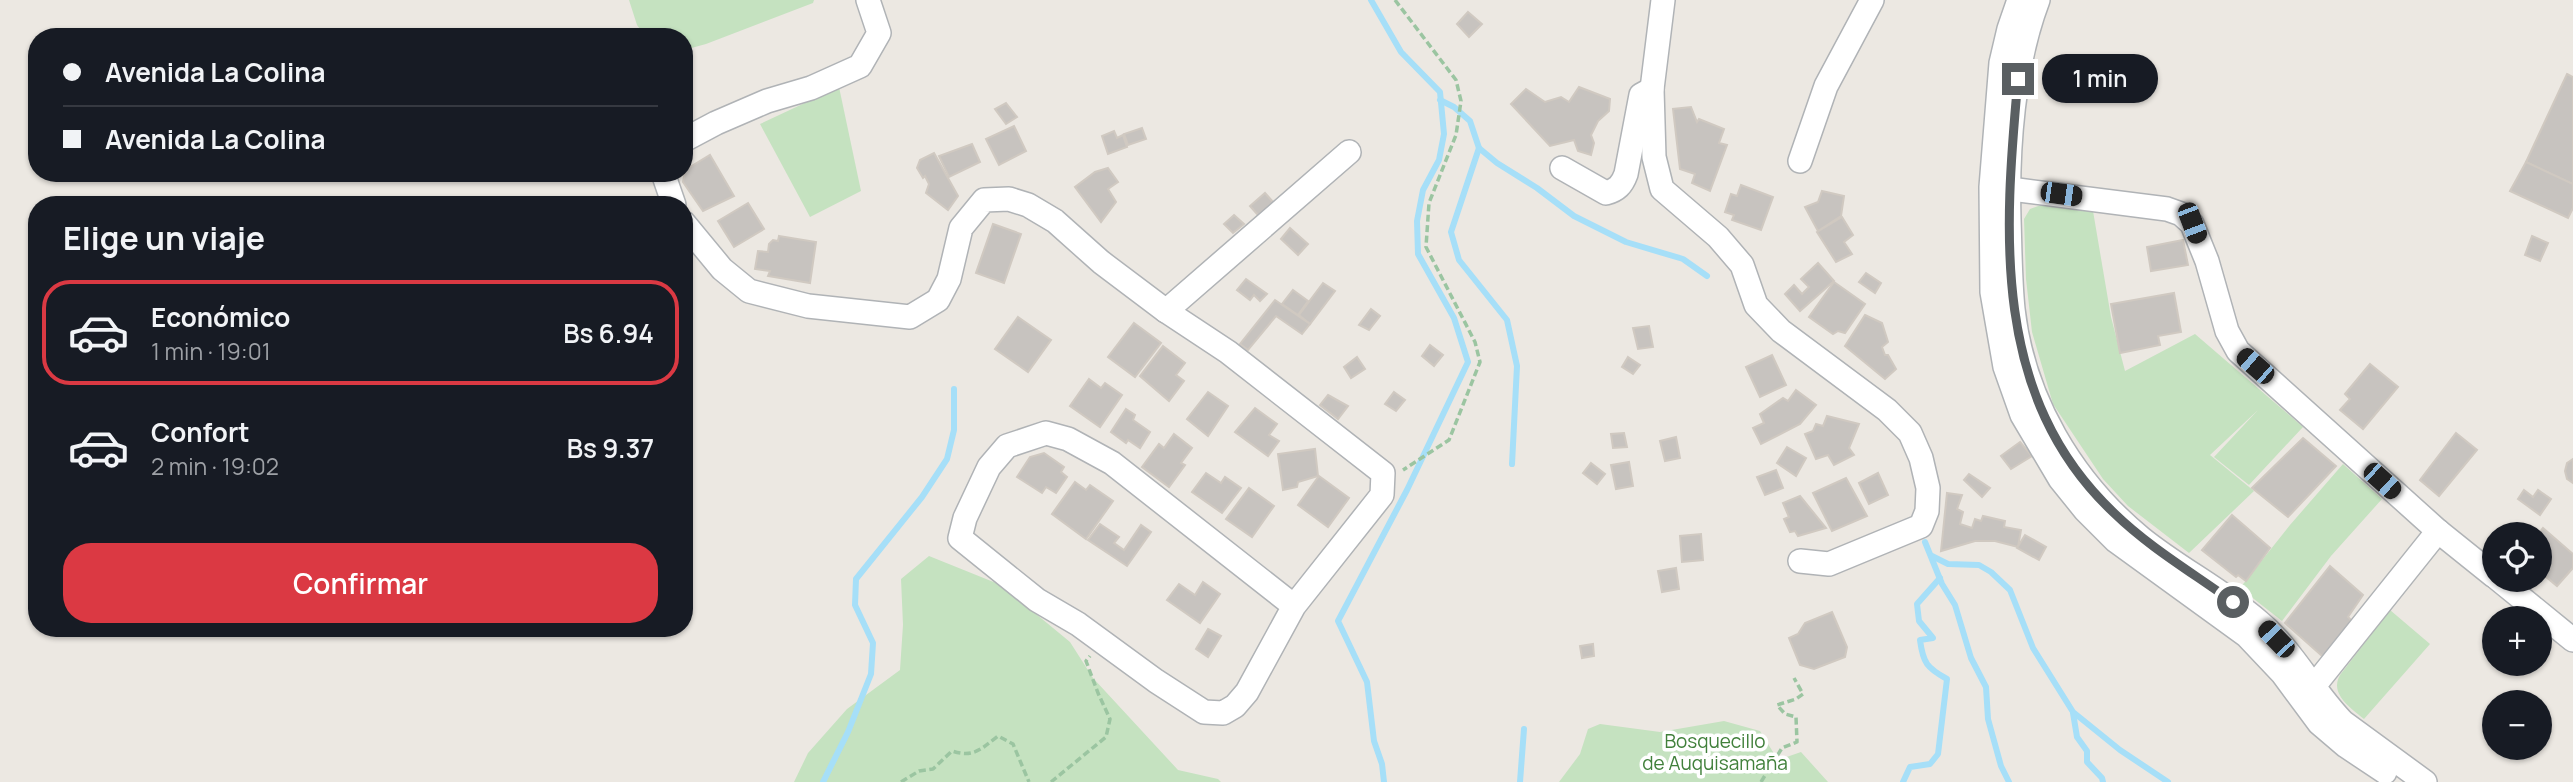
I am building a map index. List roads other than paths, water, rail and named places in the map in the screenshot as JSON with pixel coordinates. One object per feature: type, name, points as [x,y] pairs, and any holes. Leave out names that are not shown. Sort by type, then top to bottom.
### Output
[{"type":"street","points":[[1663,0],[1652,89],[1654,157],[1662,189],[1718,237],[1742,265],[1756,305],[1781,331],[1887,410],[1910,433],[1921,458],[1928,488],[1927,511],[1921,526],[1829,564],[1800,561]]},
{"type":"street","points":[[1800,161],[1826,86],[1872,0]]},
{"type":"street","points":[[2012,55],[2019,0]]},
{"type":"street","points":[[2038,0],[1997,91],[2000,187],[1992,292],[2005,311],[2004,367],[2030,411],[2034,439],[2076,500],[2227,610],[2264,652],[2306,691],[2343,722],[2425,782]]},
{"type":"street","points":[[693,135],[767,101],[811,88],[860,66],[878,33],[870,3]]},
{"type":"street","points":[[1562,168],[1606,193],[1622,184],[1641,95],[1652,89]]},
{"type":"street","points":[[1166,312],[1349,152]]},
{"type":"street","points":[[2000,187],[2167,209],[2182,214],[2192,223],[2207,261],[2227,331],[2238,351],[2438,531],[2482,566]]},
{"type":"street","points":[[693,234],[722,269],[749,291],[808,306],[909,317],[938,300],[949,279],[961,228],[984,200],[1009,199],[1028,205],[1055,221],[1101,262],[1166,312],[1228,352],[1383,473],[1382,495],[1294,606],[1247,692],[1235,706],[1223,713],[1205,712],[1156,681],[1078,624],[1037,600],[960,538],[965,518],[989,467],[1007,446],[1046,433],[1068,439],[1112,463],[1294,606]]},
{"type":"street","points":[[2306,691],[2438,531]]},
{"type":"street","points":[[2514,592],[2573,640]]},
{"type":"street","points":[[2306,691],[2319,723],[2346,746],[2400,782]]},
{"type":"waterway","points":[[1371,0],[1401,52],[1440,92],[1444,134],[1439,160],[1423,190],[1417,221],[1418,254],[1454,318],[1468,362],[1407,490],[1338,621],[1367,682],[1374,741],[1382,764],[1384,782]]},
{"type":"waterway","points":[[1440,100],[1454,107],[1470,121],[1479,148],[1574,216],[1626,242],[1683,259],[1707,276]]},
{"type":"waterway","points":[[1479,148],[1451,232],[1459,260],[1507,320],[1517,366],[1512,464]]},
{"type":"waterway","points":[[823,782],[848,732],[871,674],[873,643],[855,605],[856,579],[922,497],[947,459],[954,430],[954,389]]},
{"type":"waterway","points":[[1925,542],[1942,584],[1955,605],[1971,658],[1986,687],[1988,719],[2001,766],[2009,782]]},
{"type":"waterway","points":[[1932,556],[1948,564],[1979,565],[2010,590],[2033,648],[2073,712],[2120,750],[2168,782]]},
{"type":"waterway","points":[[1903,782],[1910,767],[1930,764],[1938,754],[1947,679],[1930,668],[1925,660],[1920,640],[1933,638],[1919,621],[1917,604],[1940,578]]},
{"type":"waterway","points":[[2073,713],[2077,737],[2087,751],[2087,762],[2103,782]]},
{"type":"waterway","points":[[1520,782],[1524,729]]},
{"type":"park label","name":"Bosquecillo de Auquisamaña","points":[[1715,752]]}]
